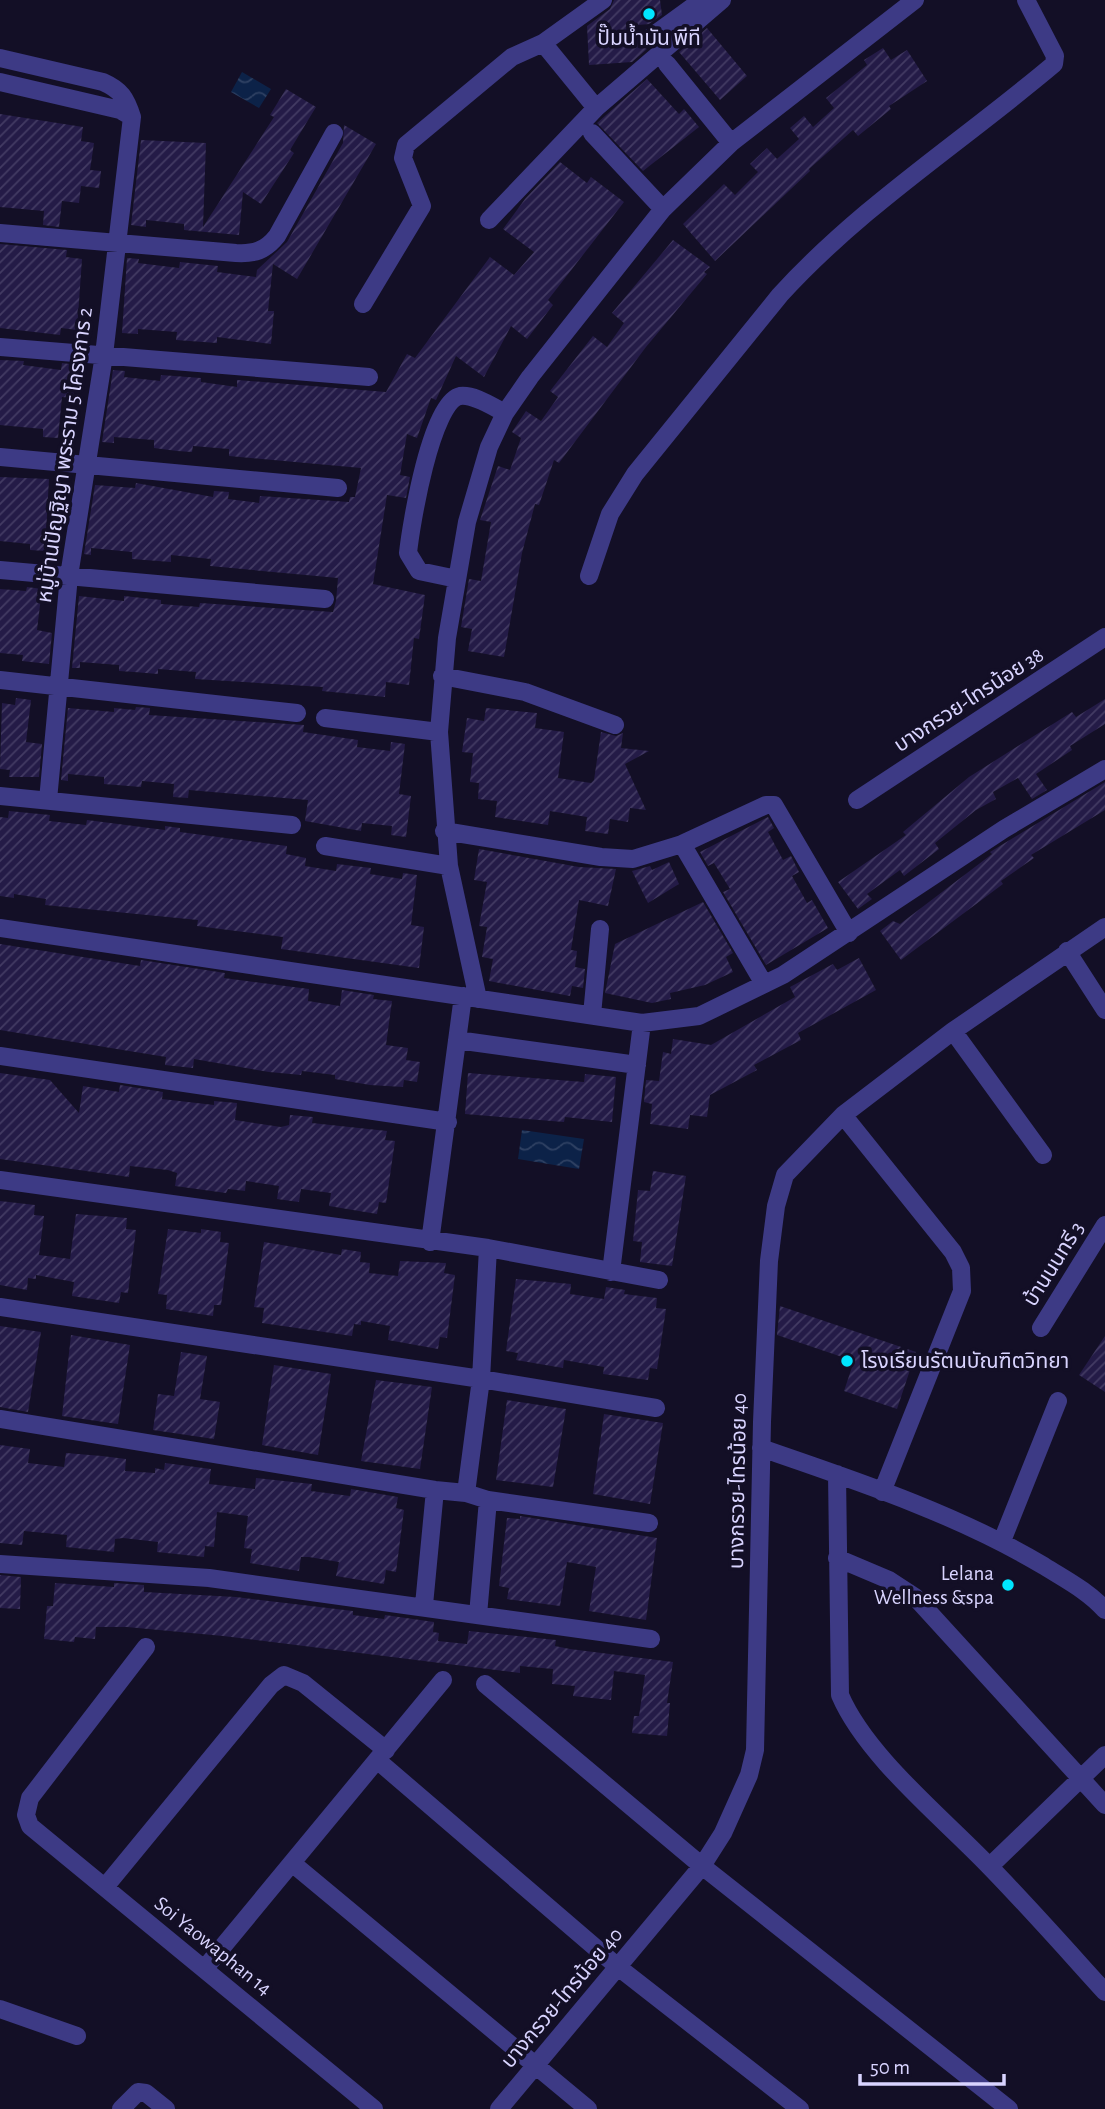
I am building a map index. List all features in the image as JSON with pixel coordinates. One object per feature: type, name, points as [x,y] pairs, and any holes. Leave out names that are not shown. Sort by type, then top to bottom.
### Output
[{"type":"street","points":[[363,304],[422,206],[403,158],[406,145],[512,57],[543,43],[603,0]]},
{"type":"street","points":[[651,37],[702,0]]},
{"type":"street","points":[[489,220],[596,108],[722,0]]},
{"type":"street","points":[[430,1242],[457,1041],[471,998],[444,831],[439,732],[442,676],[457,579],[477,484],[505,413],[663,209],[732,142],[915,0]]},
{"type":"street","points":[[589,576],[610,514],[635,474],[780,295],[806,267],[887,196],[1054,64],[1055,56],[1026,0]]},
{"type":"street","points":[[543,43],[596,108]]},
{"type":"street","points":[[0,58],[103,82],[118,89],[126,99],[132,117]]},
{"type":"street","points":[[667,64],[732,142]]},
{"type":"street","points":[[0,82],[120,110],[132,117]]},
{"type":"street","name":"หมู่บ้านปัญฐิญา พระราม 5 โครงการ 2","points":[[48,800],[69,576],[84,465],[104,355],[132,117]]},
{"type":"street","points":[[0,233],[249,254],[268,247],[334,133]]},
{"type":"street","points":[[592,133],[663,209]]},
{"type":"street","points":[[0,347],[369,377]]},
{"type":"street","points":[[457,579],[419,571],[411,562],[408,552],[435,431],[449,403],[459,396],[471,397],[505,413]]},
{"type":"street","points":[[0,457],[338,488]]},
{"type":"street","points":[[0,570],[325,599]]},
{"type":"street","name":"บางกรวย-ไทรน้อย 38","points":[[857,800],[1105,637]]},
{"type":"street","points":[[442,676],[525,692],[615,725]]},
{"type":"street","points":[[0,680],[297,713]]},
{"type":"street","points":[[325,718],[439,732]]},
{"type":"street","points":[[0,928],[642,1023],[699,1016],[764,984],[849,933],[1004,829],[1105,769]]},
{"type":"street","points":[[0,796],[292,825]]},
{"type":"street","points":[[444,831],[601,858],[633,859],[682,844],[766,805],[774,805],[849,933]]},
{"type":"street","points":[[682,844],[764,984]]},
{"type":"street","points":[[325,846],[449,866]]},
{"type":"street","name":"บางกรวย-ไทรน้อย 40","points":[[499,2109],[702,1866],[723,1833],[749,1775],[755,1750],[761,1448],[769,1261],[776,1206],[785,1175],[843,1115],[953,1031],[1105,927]]},
{"type":"street","points":[[592,1015],[600,929]]},
{"type":"street","points":[[1067,951],[1105,1010]]},
{"type":"street","points":[[611,1272],[642,1023]]},
{"type":"street","points":[[953,1031],[1044,1155]]},
{"type":"street","points":[[457,1041],[637,1065]]},
{"type":"street","points":[[0,1056],[448,1122]]},
{"type":"street","points":[[843,1115],[953,1252],[961,1268],[962,1290],[950,1325],[882,1492]]},
{"type":"street","points":[[0,1180],[488,1248],[659,1280]]},
{"type":"street","name":"บ้านนนทรี 3","points":[[1041,1328],[1105,1225]]},
{"type":"street","points":[[466,1493],[481,1379],[488,1248]]},
{"type":"street","points":[[0,1307],[656,1408]]},
{"type":"street","points":[[1002,1541],[1058,1401]]},
{"type":"street","points":[[0,1419],[466,1493],[488,1500],[649,1523]]},
{"type":"street","points":[[761,1448],[837,1474],[1002,1541],[1091,1595],[1105,1610]]},
{"type":"street","points":[[837,1474],[841,1696],[846,1709],[856,1727],[907,1784],[990,1866],[1105,1992]]},
{"type":"street","points":[[424,1605],[435,1490]]},
{"type":"street","points":[[478,1615],[488,1500]]},
{"type":"street","points":[[837,1558],[890,1580],[915,1597],[1105,1805]]},
{"type":"street","points":[[0,1564],[209,1578],[424,1605],[651,1639]]},
{"type":"street","points":[[1091,1595],[1105,1582]]},
{"type":"street","name":"Soi Yaowaphan 14","points":[[146,1647],[30,1798],[26,1815],[30,1826],[374,2109]]},
{"type":"street","points":[[105,1887],[271,1685],[284,1675],[303,1684],[618,1967],[800,2109]]},
{"type":"street","points":[[205,1968],[443,1680]]},
{"type":"street","points":[[485,1684],[702,1866],[1009,2109]]},
{"type":"street","points":[[990,1866],[1105,1755]]},
{"type":"street","points":[[292,1863],[588,2109]]},
{"type":"street","points":[[0,2009],[77,2036]]},
{"type":"street","points":[[121,2109],[138,2092],[146,2093],[166,2109]]},
{"type":"water","points":[[242,72],[271,89],[259,108],[231,92]]},
{"type":"water","points":[[522,1130],[584,1139],[579,1169],[518,1159]]},
{"type":"building","points":[[614,0],[660,0],[662,15],[649,24],[627,26],[647,49],[632,62],[589,65],[587,26],[610,9]]},
{"type":"building","points":[[707,28],[747,76],[720,100],[679,52]]},
{"type":"building","points":[[883,48],[891,60],[907,50],[927,81],[889,106],[891,109],[858,136],[853,130],[715,261],[683,224],[724,184],[735,195],[758,172],[750,164],[767,148],[777,159],[799,139],[790,128],[804,116],[813,127],[834,108],[826,98],[867,65],[864,60]]},
{"type":"building","points":[[647,79],[679,114],[684,109],[699,127],[643,171],[597,123]]},
{"type":"building","points":[[286,89],[316,107],[290,150],[294,153],[261,204],[243,192],[239,235],[184,230],[184,224],[146,220],[146,227],[131,225],[141,140],[206,143],[203,227],[274,117],[270,115]]},
{"type":"building","points":[[0,114],[83,127],[81,141],[94,143],[90,170],[101,171],[99,188],[81,186],[79,203],[62,201],[59,227],[43,225],[44,211],[0,207]]},
{"type":"building","points":[[344,125],[376,144],[297,279],[273,264],[268,311],[274,311],[271,344],[217,337],[217,343],[176,340],[177,332],[138,329],[138,334],[122,333],[127,258],[139,259],[138,263],[179,268],[180,262],[218,266],[217,272],[256,277],[257,270],[287,242],[343,143]]},
{"type":"building","points":[[560,162],[587,183],[591,177],[624,202],[548,300],[553,305],[527,339],[511,326],[484,377],[456,356],[436,400],[431,398],[417,438],[407,434],[400,475],[410,477],[406,498],[387,495],[373,584],[425,595],[419,639],[414,638],[409,685],[386,682],[385,697],[322,691],[323,687],[195,679],[196,672],[158,669],[158,674],[119,671],[119,665],[80,662],[80,668],[72,668],[79,596],[124,601],[124,596],[161,600],[161,604],[199,607],[200,603],[333,612],[336,601],[338,578],[210,566],[211,559],[171,555],[171,562],[132,559],[132,552],[91,548],[91,555],[84,554],[95,485],[135,488],[136,483],[213,497],[214,491],[229,492],[228,499],[259,503],[260,496],[349,502],[350,497],[355,497],[361,468],[229,456],[229,449],[193,446],[192,452],[154,448],[154,440],[114,437],[114,443],[102,442],[113,370],[125,371],[124,377],[160,381],[161,375],[201,378],[201,382],[237,387],[237,380],[386,392],[407,354],[415,358],[490,257],[514,275],[534,252],[503,229],[525,199]]},
{"type":"building","points":[[673,240],[710,267],[704,272],[707,274],[646,347],[559,463],[554,460],[539,505],[535,504],[522,553],[504,657],[468,651],[472,629],[461,627],[469,579],[481,581],[491,522],[480,520],[498,466],[510,470],[521,438],[512,432],[526,411],[541,421],[558,397],[550,391],[593,336],[607,347],[624,323],[612,313]]},
{"type":"building","points":[[0,244],[67,250],[66,257],[82,259],[77,330],[61,328],[60,335],[0,328]]},
{"type":"building","points":[[0,360],[24,361],[23,365],[61,370],[62,363],[77,365],[73,398],[62,397],[58,438],[43,437],[43,429],[0,425]]},
{"type":"building","points":[[0,477],[49,479],[45,551],[30,550],[30,544],[0,541]]},
{"type":"building","points":[[27,587],[42,589],[37,630],[52,633],[49,664],[22,661],[23,655],[0,653],[0,589],[26,591]]},
{"type":"building","points":[[16,698],[31,700],[26,742],[42,744],[39,777],[9,777],[10,770],[0,769],[2,703],[15,705]]},
{"type":"building","points":[[1105,699],[1105,724],[1070,746],[1072,750],[1036,774],[1047,790],[1032,799],[1018,778],[993,792],[996,799],[976,810],[935,843],[939,849],[904,876],[900,870],[867,894],[872,899],[858,909],[838,882],[906,835],[903,832],[969,777],[1072,712],[1076,717]]},
{"type":"building","points":[[136,707],[150,708],[149,715],[304,725],[303,732],[358,740],[357,747],[390,751],[391,742],[405,744],[399,794],[411,796],[406,837],[391,835],[392,826],[362,823],[361,831],[305,821],[308,800],[189,790],[188,798],[173,797],[174,784],[142,781],[141,787],[104,784],[104,777],[68,774],[68,781],[61,780],[68,708],[114,712],[114,708],[135,710]]},
{"type":"building","points":[[486,708],[537,713],[535,728],[564,732],[558,778],[591,783],[594,780],[601,732],[616,736],[623,733],[621,748],[649,751],[625,764],[646,810],[630,808],[628,822],[610,819],[608,834],[585,831],[587,817],[550,811],[548,825],[495,817],[497,801],[478,799],[479,783],[470,782],[473,753],[462,752],[467,718],[484,721]]},
{"type":"building","points":[[1105,782],[1105,810],[1031,855],[1034,858],[1001,881],[1003,884],[901,960],[880,931],[893,921],[900,924],[992,854],[990,852]]},
{"type":"building","points":[[9,811],[50,815],[49,821],[86,825],[87,820],[165,830],[165,826],[180,828],[180,832],[287,846],[286,854],[306,858],[305,866],[336,871],[337,864],[371,868],[370,874],[402,879],[403,873],[417,875],[411,925],[424,927],[419,968],[281,949],[283,937],[197,926],[198,920],[45,905],[46,899],[14,894],[14,898],[0,896],[0,817],[8,818]]},
{"type":"building","points":[[768,817],[774,828],[768,832],[783,860],[791,856],[799,872],[792,876],[807,903],[812,900],[828,928],[766,965],[723,892],[730,889],[714,863],[708,866],[700,852]]},
{"type":"building","points":[[479,849],[579,867],[616,869],[608,906],[579,900],[571,950],[577,951],[575,967],[585,969],[583,988],[572,986],[570,996],[489,981],[493,959],[482,957],[487,927],[479,926],[487,882],[474,880]]},
{"type":"building","points":[[669,862],[679,884],[648,903],[632,871],[650,866],[652,870]]},
{"type":"building","points":[[703,902],[733,953],[726,957],[733,972],[705,985],[670,993],[671,999],[652,1003],[605,993],[615,944]]},
{"type":"building","points":[[0,944],[140,966],[141,960],[225,973],[224,978],[309,989],[308,1001],[340,1006],[342,990],[374,995],[373,999],[392,1001],[386,1045],[408,1048],[406,1060],[420,1062],[417,1082],[404,1080],[403,1087],[370,1085],[335,1079],[335,1075],[302,1071],[301,1075],[269,1072],[194,1059],[193,1068],[165,1065],[166,1057],[0,1030]]},
{"type":"building","points":[[859,958],[876,990],[798,1033],[801,1040],[754,1065],[757,1070],[710,1095],[707,1117],[690,1115],[688,1129],[650,1124],[652,1104],[644,1102],[646,1080],[659,1081],[663,1052],[671,1054],[673,1039],[711,1045],[795,997],[790,987],[833,964],[837,970]]},
{"type":"building","points":[[0,1073],[50,1080],[79,1113],[83,1086],[119,1092],[120,1085],[163,1092],[162,1099],[214,1105],[214,1101],[237,1103],[235,1120],[281,1127],[289,1125],[290,1115],[313,1117],[312,1123],[387,1131],[385,1140],[395,1141],[386,1203],[379,1202],[377,1214],[329,1206],[331,1193],[301,1189],[299,1202],[277,1199],[279,1186],[246,1181],[245,1191],[228,1189],[226,1193],[175,1186],[177,1173],[168,1170],[130,1166],[129,1177],[0,1159]]},
{"type":"building","points":[[468,1073],[584,1082],[585,1074],[616,1077],[612,1122],[565,1117],[564,1122],[465,1114]]},
{"type":"building","points":[[653,1171],[686,1176],[672,1266],[640,1262],[642,1242],[633,1241],[638,1190],[650,1191]]},
{"type":"building","points":[[0,1201],[35,1205],[34,1215],[44,1216],[39,1255],[70,1259],[76,1214],[127,1218],[126,1229],[136,1230],[128,1293],[121,1292],[119,1303],[72,1296],[74,1282],[36,1275],[36,1279],[28,1278],[27,1290],[0,1285]]},
{"type":"building","points":[[168,1229],[201,1233],[201,1229],[221,1232],[220,1242],[229,1243],[221,1305],[214,1305],[213,1316],[166,1309],[167,1295],[158,1294]]},
{"type":"building","points":[[264,1242],[341,1255],[342,1249],[361,1252],[360,1262],[370,1263],[369,1273],[398,1276],[400,1261],[446,1263],[444,1273],[455,1275],[447,1338],[440,1337],[438,1349],[388,1340],[390,1326],[361,1321],[361,1325],[354,1324],[352,1336],[262,1323],[264,1308],[254,1307]]},
{"type":"building","points":[[516,1279],[571,1284],[570,1294],[604,1299],[606,1287],[625,1290],[624,1294],[657,1298],[656,1308],[666,1309],[657,1369],[650,1368],[648,1380],[603,1374],[604,1367],[564,1360],[563,1368],[516,1360],[518,1353],[506,1351]]},
{"type":"building","points":[[780,1306],[916,1352],[897,1409],[844,1391],[854,1361],[777,1335]]},
{"type":"building","points":[[0,1326],[41,1332],[28,1412],[0,1407]]},
{"type":"building","points":[[71,1335],[130,1345],[118,1424],[62,1416]]},
{"type":"building","points":[[1105,1336],[1105,1392],[1079,1375]]},
{"type":"building","points":[[181,1352],[207,1356],[200,1399],[220,1402],[214,1439],[153,1430],[158,1394],[174,1396]]},
{"type":"building","points":[[274,1365],[331,1374],[318,1455],[262,1445]]},
{"type":"building","points":[[376,1380],[432,1387],[420,1469],[361,1461]]},
{"type":"building","points":[[507,1400],[566,1409],[553,1487],[496,1480]]},
{"type":"building","points":[[604,1414],[663,1423],[650,1504],[593,1494]]},
{"type":"building","points":[[0,1445],[30,1449],[28,1463],[64,1467],[66,1453],[102,1456],[126,1459],[125,1471],[155,1473],[155,1468],[164,1470],[165,1463],[211,1469],[209,1484],[255,1489],[256,1478],[312,1484],[311,1491],[350,1496],[351,1489],[398,1497],[396,1508],[404,1510],[396,1572],[386,1570],[384,1584],[336,1576],[339,1562],[309,1557],[301,1557],[299,1571],[250,1563],[252,1549],[244,1548],[248,1516],[217,1512],[214,1547],[205,1546],[204,1557],[157,1552],[158,1542],[123,1538],[115,1539],[114,1552],[66,1547],[67,1535],[24,1531],[22,1545],[0,1543]]},
{"type":"building","points":[[520,1516],[657,1538],[646,1620],[589,1611],[596,1567],[567,1562],[560,1606],[507,1599],[509,1588],[499,1586],[507,1518],[520,1519]]},
{"type":"building","points":[[0,1575],[21,1577],[20,1609],[0,1608]]},
{"type":"building","points":[[55,1583],[114,1587],[114,1583],[144,1585],[144,1592],[236,1597],[353,1611],[353,1615],[384,1619],[385,1615],[434,1622],[433,1632],[439,1633],[438,1641],[467,1644],[469,1631],[556,1640],[555,1646],[570,1649],[673,1662],[667,1703],[670,1703],[667,1736],[632,1733],[634,1716],[639,1716],[645,1675],[614,1671],[611,1700],[573,1696],[575,1686],[552,1684],[553,1669],[520,1666],[520,1673],[223,1636],[127,1627],[96,1627],[95,1639],[75,1637],[74,1642],[44,1639],[47,1606],[53,1606]]},
{"type":"place","name":"ปั๊มน้ำมัน พีที","points":[[649,14]]},
{"type":"place","name":"โรงเรียนรัตนบัณฑิตวิทยา","points":[[847,1361]]},
{"type":"place","name":"Lelana Wellness &spa","points":[[1008,1585]]}]
